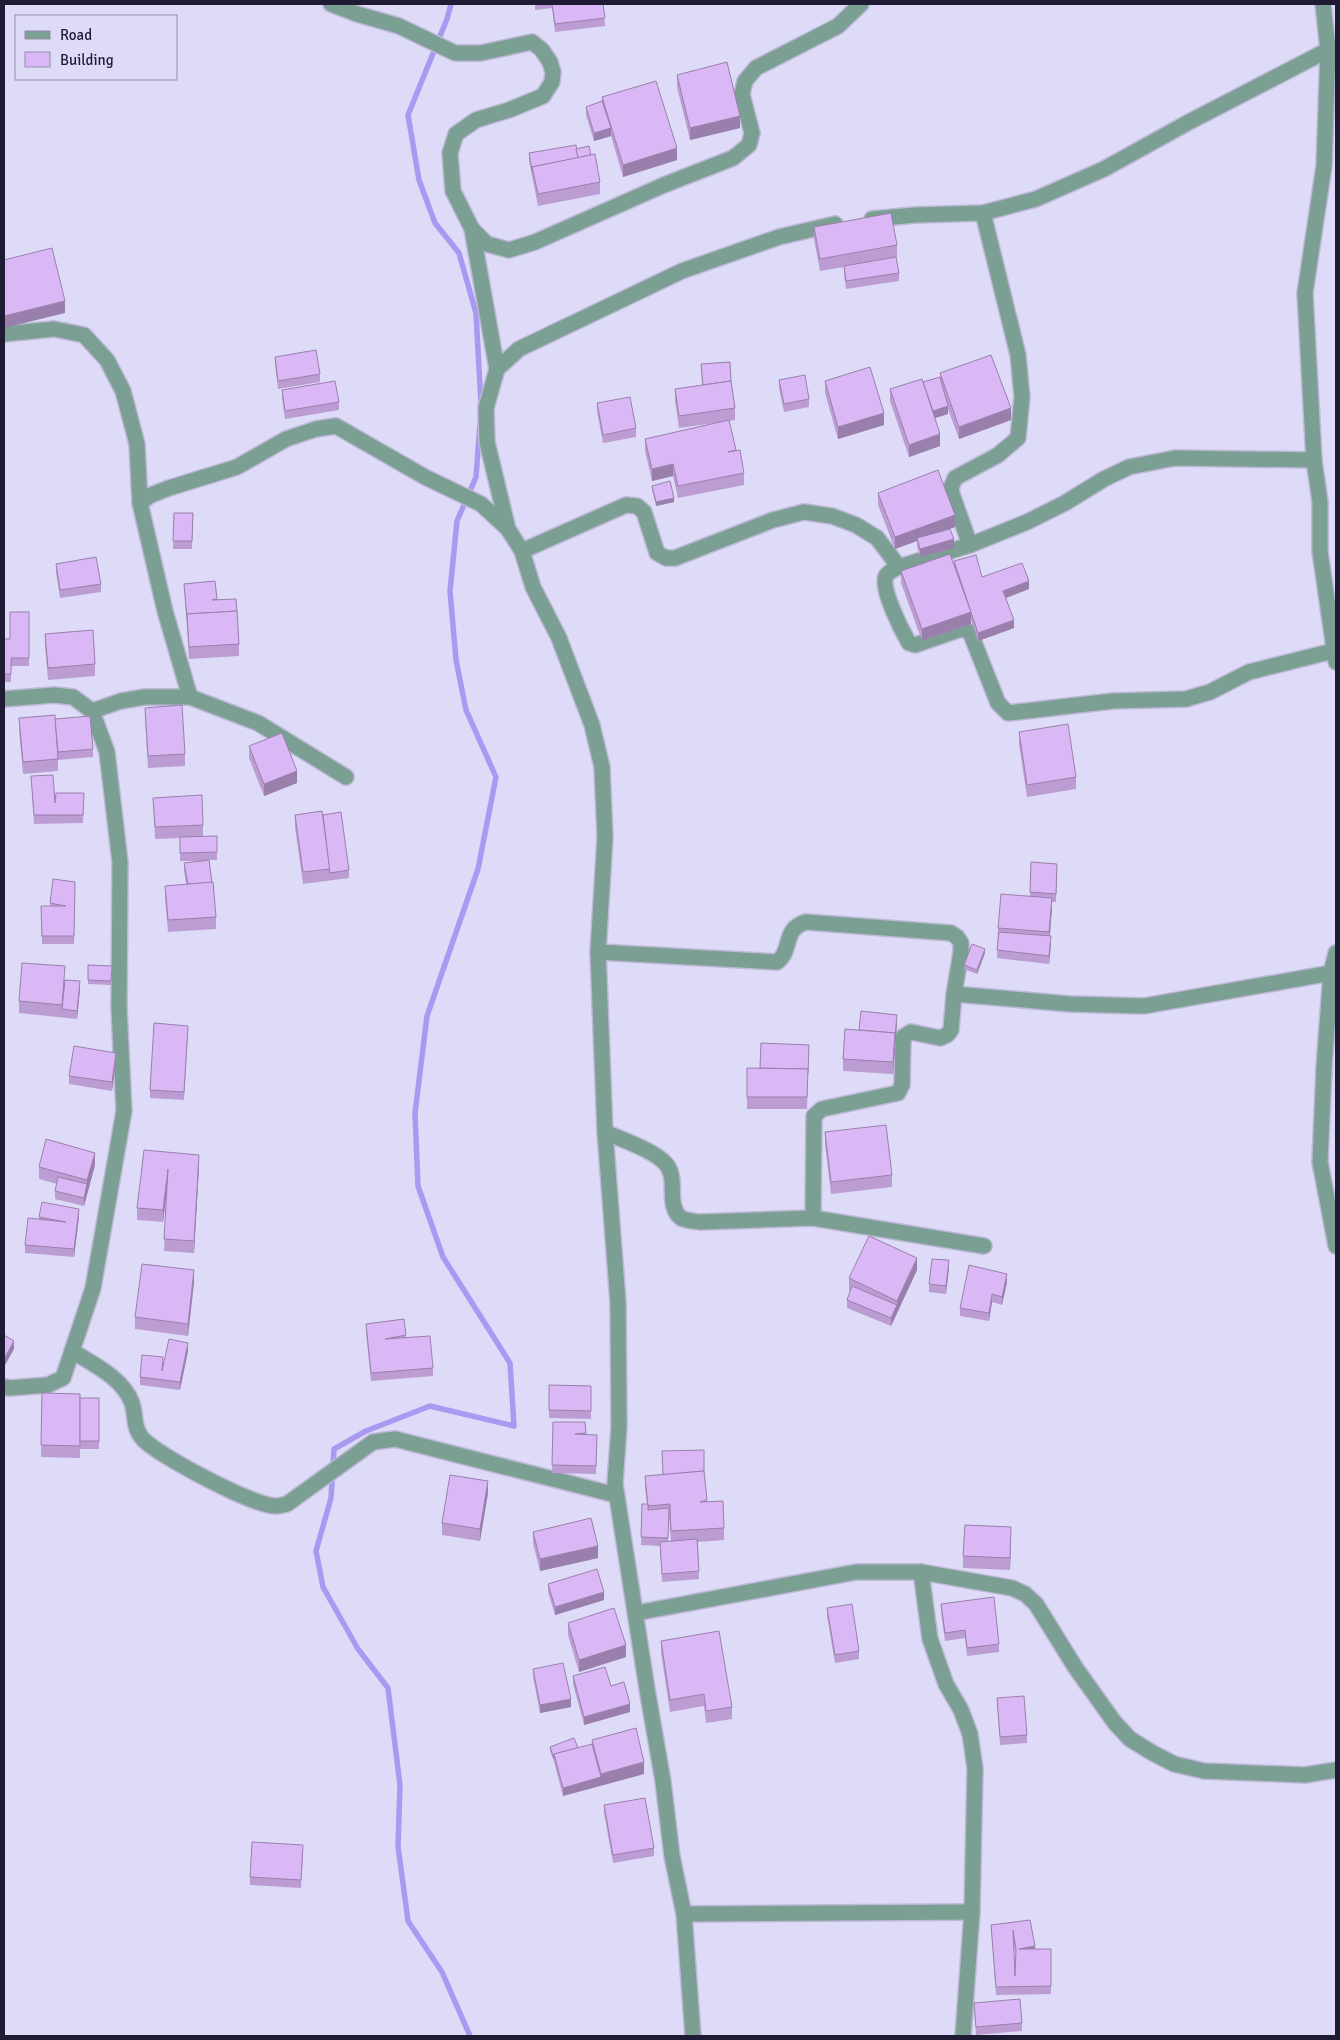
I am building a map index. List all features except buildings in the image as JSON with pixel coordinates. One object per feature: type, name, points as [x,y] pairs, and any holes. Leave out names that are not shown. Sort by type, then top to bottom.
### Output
[{"type":"street","points":[[331,4],[357,14],[399,26],[455,54],[481,53],[532,42],[542,50],[550,62],[553,72],[552,82],[543,96],[509,110],[476,120],[456,134],[450,153],[453,191],[472,229],[497,369],[486,408],[486,442],[508,529]]},
{"type":"street","points":[[472,229],[488,244],[509,250],[535,242],[664,185],[733,158],[749,145],[752,132],[742,94],[745,81],[756,68],[838,26],[861,4]]},
{"type":"street","points":[[1314,460],[1175,458],[1129,468],[1104,479],[1065,503],[1028,522],[970,545],[889,572],[886,577],[885,589],[910,643],[915,645],[961,629],[970,632],[998,703],[1008,713],[1113,701],[1186,699],[1210,692],[1249,672],[1335,656],[1320,552],[1320,502],[1314,460],[1305,293],[1324,166],[1332,47],[1323,4]]},
{"type":"street","points":[[497,369],[519,349],[682,271],[779,237],[852,221],[915,215],[983,213],[1036,199],[1104,169],[1332,47]]},
{"type":"street","points":[[970,545],[952,494],[952,484],[955,478],[998,455],[1018,438],[1022,398],[1018,355],[983,213]]},
{"type":"street","points":[[4,334],[54,329],[84,335],[107,360],[123,391],[136,444],[140,503],[165,611],[190,697]]},
{"type":"street","points":[[140,503],[151,495],[169,488],[238,467],[286,439],[316,429],[336,426],[425,477],[481,504],[508,529],[522,551],[533,587],[559,638],[592,725],[602,767],[605,837],[598,952],[605,1132],[618,1302],[619,1427],[616,1495],[648,1695],[664,1781],[672,1856],[684,1914],[693,2036]]},
{"type":"street","points":[[522,551],[626,505],[637,506],[644,512],[656,553],[666,558],[675,558],[773,520],[804,512],[832,516],[856,525],[877,538],[900,567]]},
{"type":"street","points":[[4,699],[54,695],[73,697],[92,711],[106,752],[120,862],[119,1008],[124,1111],[93,1288],[63,1378],[48,1385],[10,1388],[4,1386]]},
{"type":"street","points":[[92,711],[121,701],[145,697],[190,697],[258,723],[346,777]]},
{"type":"street","points":[[598,952],[777,962],[784,955],[791,932],[800,924],[806,922],[951,933],[957,937],[961,943],[948,1035],[940,1038],[911,1032],[903,1036],[902,1085],[898,1093],[822,1109],[814,1116],[813,1218]]},
{"type":"street","points":[[1336,953],[1331,973],[1324,1067],[1320,1162],[1336,1246]]},
{"type":"street","points":[[954,994],[1070,1004],[1144,1006],[1331,973]]},
{"type":"street","points":[[605,1132],[660,1157],[668,1166],[672,1177],[674,1209],[682,1219],[700,1222],[813,1218],[984,1246]]},
{"type":"street","points":[[72,1350],[115,1377],[132,1402],[134,1420],[141,1437],[155,1450],[228,1489],[263,1504],[275,1506],[287,1504],[373,1442],[395,1440],[616,1495]]},
{"type":"street","points":[[636,1613],[856,1572],[921,1572],[1012,1588],[1026,1594],[1036,1604],[1075,1667],[1115,1723],[1130,1740],[1174,1764],[1204,1771],[1305,1775],[1336,1770]]},
{"type":"street","points":[[921,1572],[930,1639],[946,1684],[961,1710],[970,1734],[974,1768],[972,1912],[964,2036]]},
{"type":"street","points":[[684,1914],[972,1912]]},
{"type":"waterway","points":[[451,4],[447,19],[408,115],[419,180],[435,223],[459,253],[476,313],[481,404]]},
{"type":"waterway","points":[[470,2036],[442,1972],[408,1921],[398,1846],[400,1785],[388,1688],[358,1649],[323,1587],[316,1551],[331,1498],[334,1449],[366,1431],[430,1406],[514,1426],[510,1363],[443,1257],[418,1186],[415,1113],[427,1016],[478,869],[496,777],[466,710],[456,660],[450,591],[457,521],[476,477],[480,423]]}]
